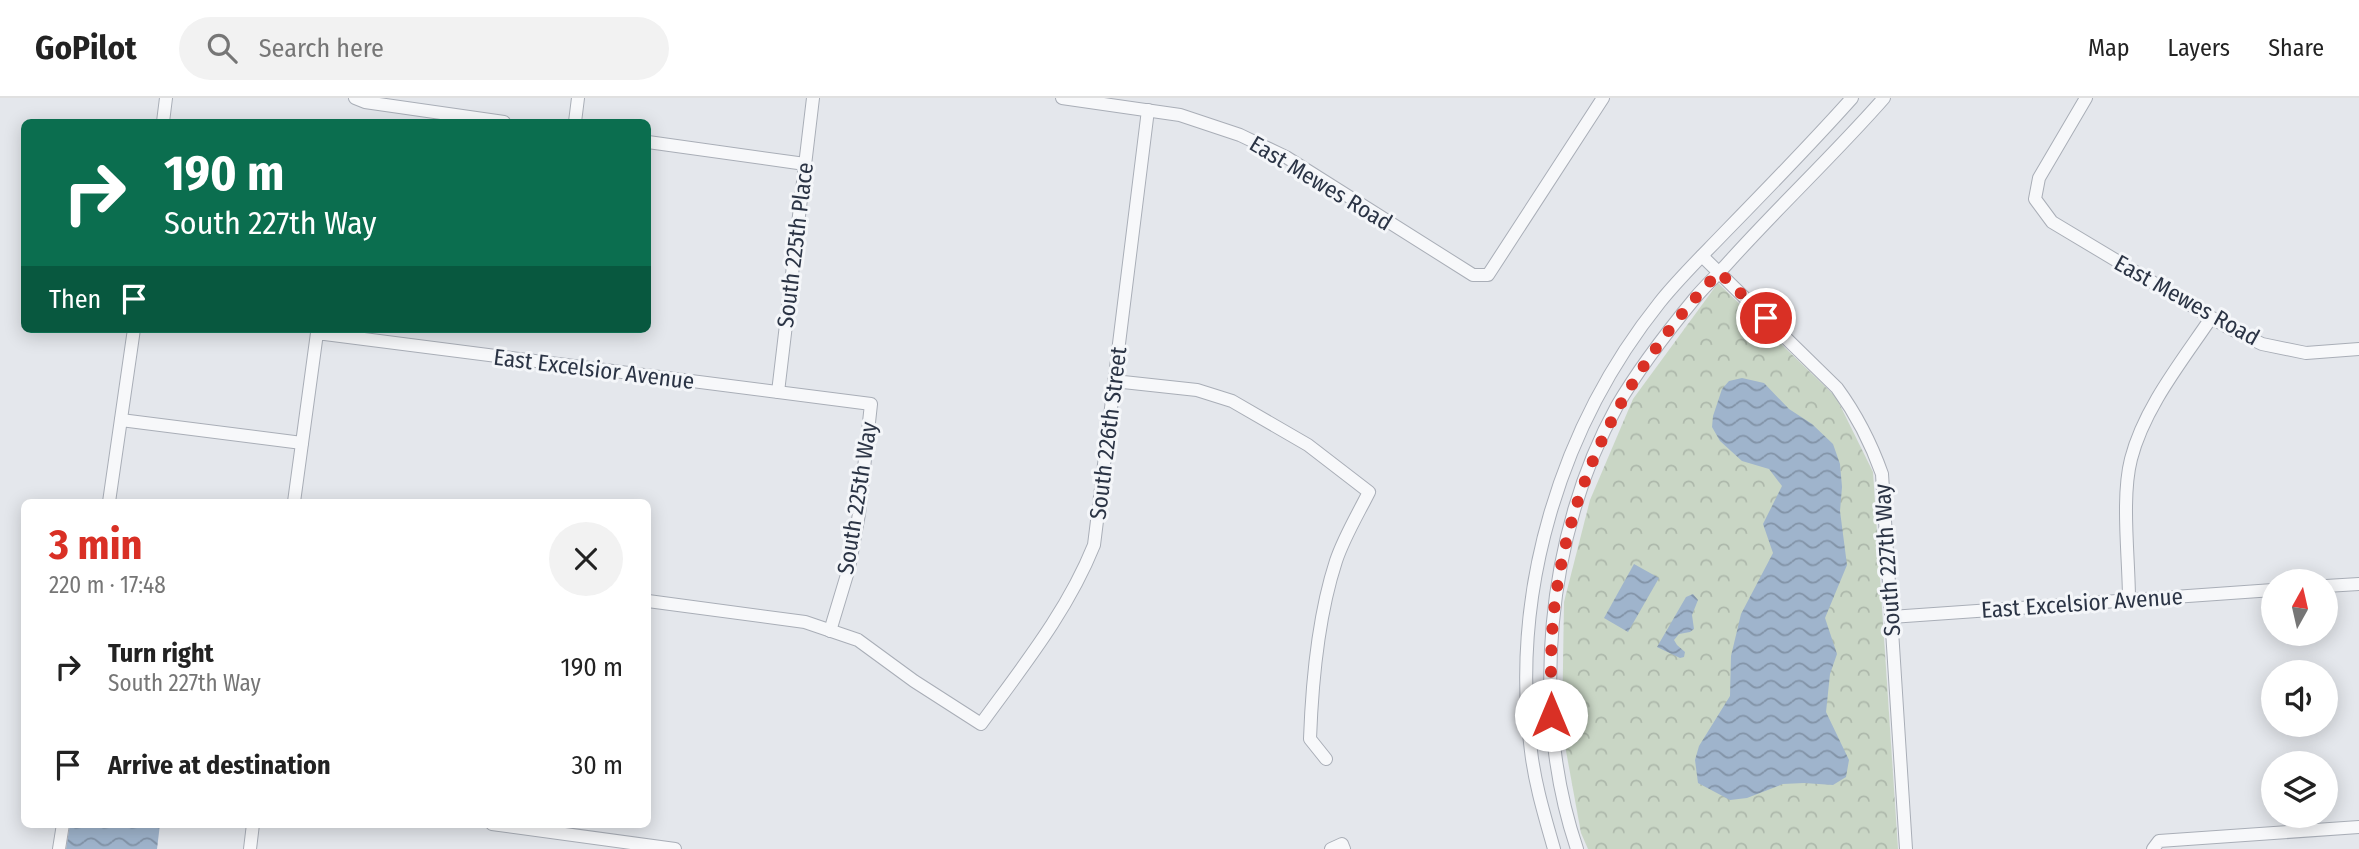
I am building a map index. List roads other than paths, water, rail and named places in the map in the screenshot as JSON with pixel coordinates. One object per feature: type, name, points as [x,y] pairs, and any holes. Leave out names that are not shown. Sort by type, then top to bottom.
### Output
[{"type":"street","points":[[163,119],[166,98]]},
{"type":"street","points":[[355,98],[365,102],[484,119]]},
{"type":"street","points":[[575,119],[578,98]]},
{"type":"street","name":"South 225th Place","points":[[778,392],[813,98]]},
{"type":"street","name":"East Mewes Road","points":[[1062,98],[1180,115],[1240,135],[1286,157],[1473,275],[1488,275],[1603,98]]},
{"type":"street","points":[[1554,849],[1539,798],[1526,710],[1528,633],[1539,552],[1558,486],[1593,405],[1634,337],[1661,301],[1852,98]]},
{"type":"street","points":[[1577,849],[1561,795],[1551,715],[1551,645],[1555,604],[1567,542],[1588,472],[1616,409],[1646,361],[1696,296],[1884,98]]},
{"type":"street","name":"East Mewes Road","points":[[2080,100],[2039,178],[2035,199],[2052,222],[2211,318],[2262,344],[2306,353],[2359,349]]},
{"type":"street","name":"South 226th Street","points":[[831,631],[858,640],[914,681],[981,724],[1067,604],[1094,545],[1148,110]]},
{"type":"street","points":[[651,142],[805,164]]},
{"type":"street","name":"South 227th Way","points":[[1702,256],[1837,388],[1873,449],[1882,474],[1906,849]]},
{"type":"street","points":[[2129,600],[2127,497],[2131,459],[2155,403],[2211,318]]},
{"type":"street","points":[[109,499],[133,333]]},
{"type":"street","name":"East Excelsior Avenue","points":[[302,443],[317,333],[871,404]]},
{"type":"street","points":[[1114,381],[1197,390],[1233,401],[1308,445],[1370,492],[1337,558],[1325,599],[1310,739],[1326,759]]},
{"type":"street","name":"South 225th Way","points":[[831,631],[849,568],[859,514],[871,404]]},
{"type":"street","points":[[121,420],[302,443],[294,499]]},
{"type":"street","points":[[2338,585],[2359,584]]},
{"type":"street","name":"East Excelsior Avenue","points":[[1891,617],[2261,591]]},
{"type":"street","points":[[651,601],[805,622],[831,631]]},
{"type":"street","points":[[2156,845],[2359,827]]},
{"type":"street","points":[[59,849],[62,828]]},
{"type":"street","points":[[250,849],[253,828]]},
{"type":"street","points":[[521,828],[675,849]]},
{"type":"water","points":[[1742,378],[1764,383],[1789,409],[1812,424],[1833,444],[1840,464],[1840,511],[1847,565],[1825,618],[1837,654],[1830,674],[1826,712],[1849,760],[1846,777],[1833,785],[1783,784],[1747,798],[1730,800],[1698,783],[1695,760],[1699,746],[1730,696],[1731,656],[1741,614],[1773,553],[1763,524],[1782,486],[1769,469],[1742,461],[1720,441],[1712,427],[1722,389],[1729,381]]},
{"type":"water","points":[[1634,564],[1659,578],[1628,632],[1604,618]]},
{"type":"water","points":[[1693,594],[1698,600],[1692,615],[1694,629],[1679,634],[1674,640],[1685,652],[1684,657],[1680,658],[1657,647],[1686,597]]},
{"type":"water","points":[[69,828],[160,828],[157,849],[66,849]]}]
